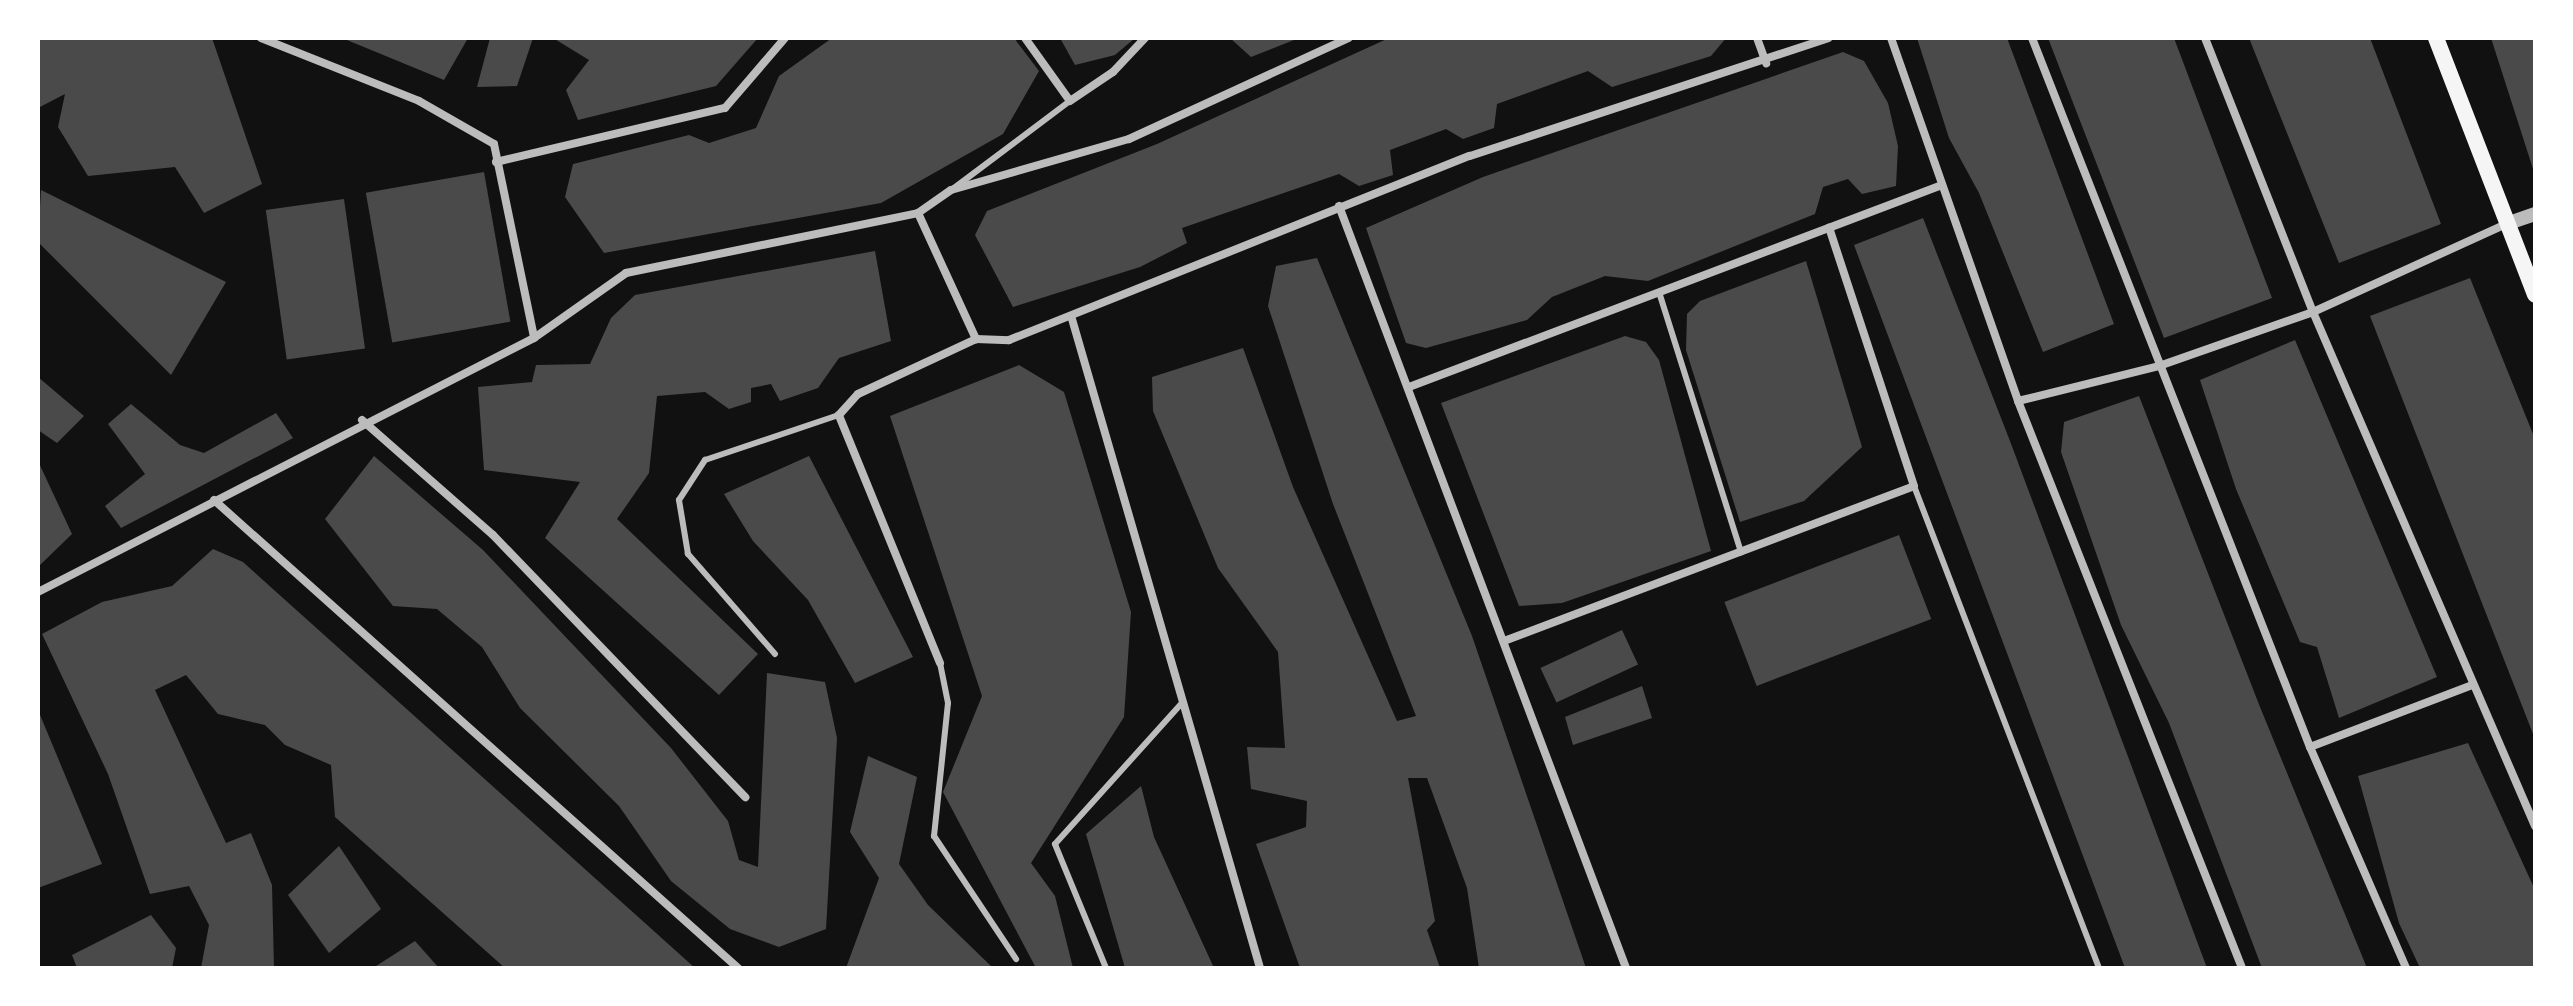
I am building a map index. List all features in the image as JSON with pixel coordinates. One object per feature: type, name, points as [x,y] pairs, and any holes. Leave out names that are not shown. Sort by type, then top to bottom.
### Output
[{"type":"main road","points":[[2436,38],[2535,295]]},
{"type":"street","points":[[261,38],[419,101],[494,144],[534,338]]},
{"type":"street","points":[[496,162],[725,108],[785,38]]},
{"type":"street","points":[[1025,38],[1070,101],[1113,72],[1145,38]]},
{"type":"street","points":[[38,592],[362,420],[534,338],[626,273],[918,213],[951,190],[1078,159],[1349,38]]},
{"type":"street","points":[[1757,38],[1766,63]]},
{"type":"street","points":[[940,663],[839,415],[858,394],[976,339],[1009,340],[1072,319],[1339,206],[1470,156],[1766,63],[1828,38]]},
{"type":"street","points":[[1891,38],[2018,401],[2242,968]]},
{"type":"street","points":[[2032,38],[2310,747],[2406,968]]},
{"type":"street","points":[[2205,38],[2313,312],[2535,826]]},
{"type":"street","points":[[1409,387],[1942,185]]},
{"type":"street","points":[[1339,206],[1626,968]]},
{"type":"street","points":[[918,213],[976,339]]},
{"type":"street","points":[[2018,401],[2159,366],[2313,312],[2506,224],[2535,214]]},
{"type":"street","points":[[1504,641],[1914,486],[1829,228]]},
{"type":"street","points":[[1072,319],[1260,968]]},
{"type":"street","points":[[362,420],[493,535],[745,797]]},
{"type":"street","points":[[214,500],[738,968]]},
{"type":"street","points":[[2310,747],[2472,685]]},
{"type":"lane","points":[[951,190],[1070,101]]},
{"type":"lane","points":[[1659,292],[1741,552]]},
{"type":"lane","points":[[775,654],[688,554],[679,500],[705,460],[839,415]]},
{"type":"lane","points":[[1914,486],[2099,968]]},
{"type":"lane","points":[[940,663],[948,703],[934,836],[1016,959]]},
{"type":"lane","points":[[1106,968],[1055,844],[1182,703]]},
{"type":"building","points":[[38,38],[212,38],[262,184],[204,213],[175,167],[88,176],[58,127],[65,94],[38,108]]},
{"type":"building","points":[[342,38],[468,38],[444,80]]},
{"type":"building","points":[[490,38],[533,38],[517,86],[477,87]]},
{"type":"building","points":[[553,38],[758,38],[716,86],[578,120],[566,90],[589,60]]},
{"type":"building","points":[[832,38],[1014,38],[1039,71],[1003,134],[881,203],[604,253],[565,197],[573,164],[689,135],[709,143],[756,128],[779,76]]},
{"type":"building","points":[[1060,38],[1135,38],[1115,55],[1075,65]]},
{"type":"building","points":[[1230,38],[1299,38],[1251,57]]},
{"type":"building","points":[[1389,38],[1726,38],[1711,56],[1612,87],[1588,71],[1497,104],[1494,128],[1463,139],[1446,129],[1390,150],[1393,175],[1359,186],[1339,174],[1182,228],[1187,243],[1140,267],[1013,307],[975,235],[987,211],[1157,144]]},
{"type":"building","points":[[1917,38],[2007,38],[2114,324],[2043,352],[1979,193],[1949,138]]},
{"type":"building","points":[[2048,38],[2174,38],[2272,298],[2164,338]]},
{"type":"building","points":[[2249,38],[2370,38],[2441,224],[2339,263]]},
{"type":"building","points":[[2491,38],[2535,38],[2535,172],[2534,172]]},
{"type":"building","points":[[1843,52],[1864,61],[1888,103],[1898,146],[1896,186],[1862,194],[1848,179],[1823,187],[1815,214],[1648,281],[1605,276],[1552,297],[1527,320],[1426,348],[1406,343],[1366,228],[1483,177]]},
{"type":"building","points":[[484,172],[510,322],[392,343],[366,193]]},
{"type":"building","points":[[41,190],[226,282],[171,375],[38,242]]},
{"type":"building","points":[[344,199],[365,349],[287,360],[266,210]]},
{"type":"building","points":[[1923,218],[2207,968],[2125,968],[1854,245]]},
{"type":"building","points":[[875,251],[891,341],[839,358],[818,388],[780,401],[771,384],[751,388],[751,402],[729,409],[705,392],[657,396],[649,473],[617,519],[758,654],[719,695],[545,538],[580,482],[484,470],[478,387],[532,382],[536,365],[590,364],[611,318],[635,295]]},
{"type":"building","points":[[1317,258],[1472,636],[1586,968],[1479,968],[1467,888],[1427,778],[1408,778],[1435,921],[1427,930],[1440,968],[1300,968],[1256,844],[1306,827],[1307,801],[1251,789],[1247,747],[1285,748],[1278,652],[1218,568],[1153,411],[1152,377],[1243,348],[1293,487],[1397,721],[1416,716],[1333,504],[1268,306],[1276,266]]},
{"type":"building","points":[[1806,261],[1862,447],[1804,501],[1740,522],[1686,350],[1687,314],[1700,301]]},
{"type":"building","points":[[2470,278],[2535,439],[2535,739],[2370,316]]},
{"type":"building","points":[[1625,336],[1646,342],[1659,360],[1711,551],[1562,603],[1519,606],[1441,403]]},
{"type":"building","points":[[2295,340],[2437,677],[2339,718],[2317,647],[2300,642],[2236,489],[2200,380]]},
{"type":"building","points":[[1019,365],[1064,392],[1131,612],[1124,717],[1031,863],[1055,896],[1073,968],[1036,968],[943,792],[982,696],[890,416]]},
{"type":"building","points":[[38,377],[84,416],[57,443],[38,430]]},
{"type":"building","points":[[2139,396],[2260,707],[2367,968],[2262,968],[2169,723],[2121,625],[2061,452],[2064,422]]},
{"type":"building","points":[[131,404],[180,445],[204,453],[276,413],[293,438],[121,528],[105,506],[145,474],[108,424]]},
{"type":"building","points":[[374,456],[483,550],[671,748],[728,821],[739,860],[758,867],[767,673],[825,682],[837,738],[826,929],[779,947],[730,929],[671,881],[619,806],[520,708],[482,647],[437,609],[393,606],[325,519]]},
{"type":"building","points":[[809,456],[913,657],[855,683],[808,600],[753,541],[724,494]]},
{"type":"building","points":[[38,461],[72,534],[38,567]]},
{"type":"building","points":[[1899,535],[1931,619],[1757,686],[1724,602]]},
{"type":"building","points":[[213,549],[243,562],[695,968],[505,968],[335,817],[331,765],[285,745],[265,725],[218,714],[186,675],[155,690],[226,843],[251,833],[272,885],[274,968],[201,968],[209,925],[189,886],[150,894],[108,774],[42,634],[102,602],[172,586]]},
{"type":"building","points":[[1622,630],[1638,664],[1556,702],[1540,668]]},
{"type":"building","points":[[1642,686],[1652,718],[1573,745],[1565,717]]},
{"type":"building","points":[[38,710],[102,864],[38,888]]},
{"type":"building","points":[[2468,743],[2535,890],[2535,968],[2420,968],[2399,923],[2358,776]]},
{"type":"building","points":[[868,756],[917,777],[899,864],[928,905],[993,968],[846,968],[879,878],[850,832]]},
{"type":"building","points":[[1141,786],[1154,837],[1214,968],[1125,968],[1086,834]]},
{"type":"building","points":[[339,846],[381,909],[329,953],[288,895]]},
{"type":"building","points":[[151,915],[176,948],[172,968],[77,968],[72,955]]},
{"type":"building","points":[[415,941],[439,968],[373,968]]}]
